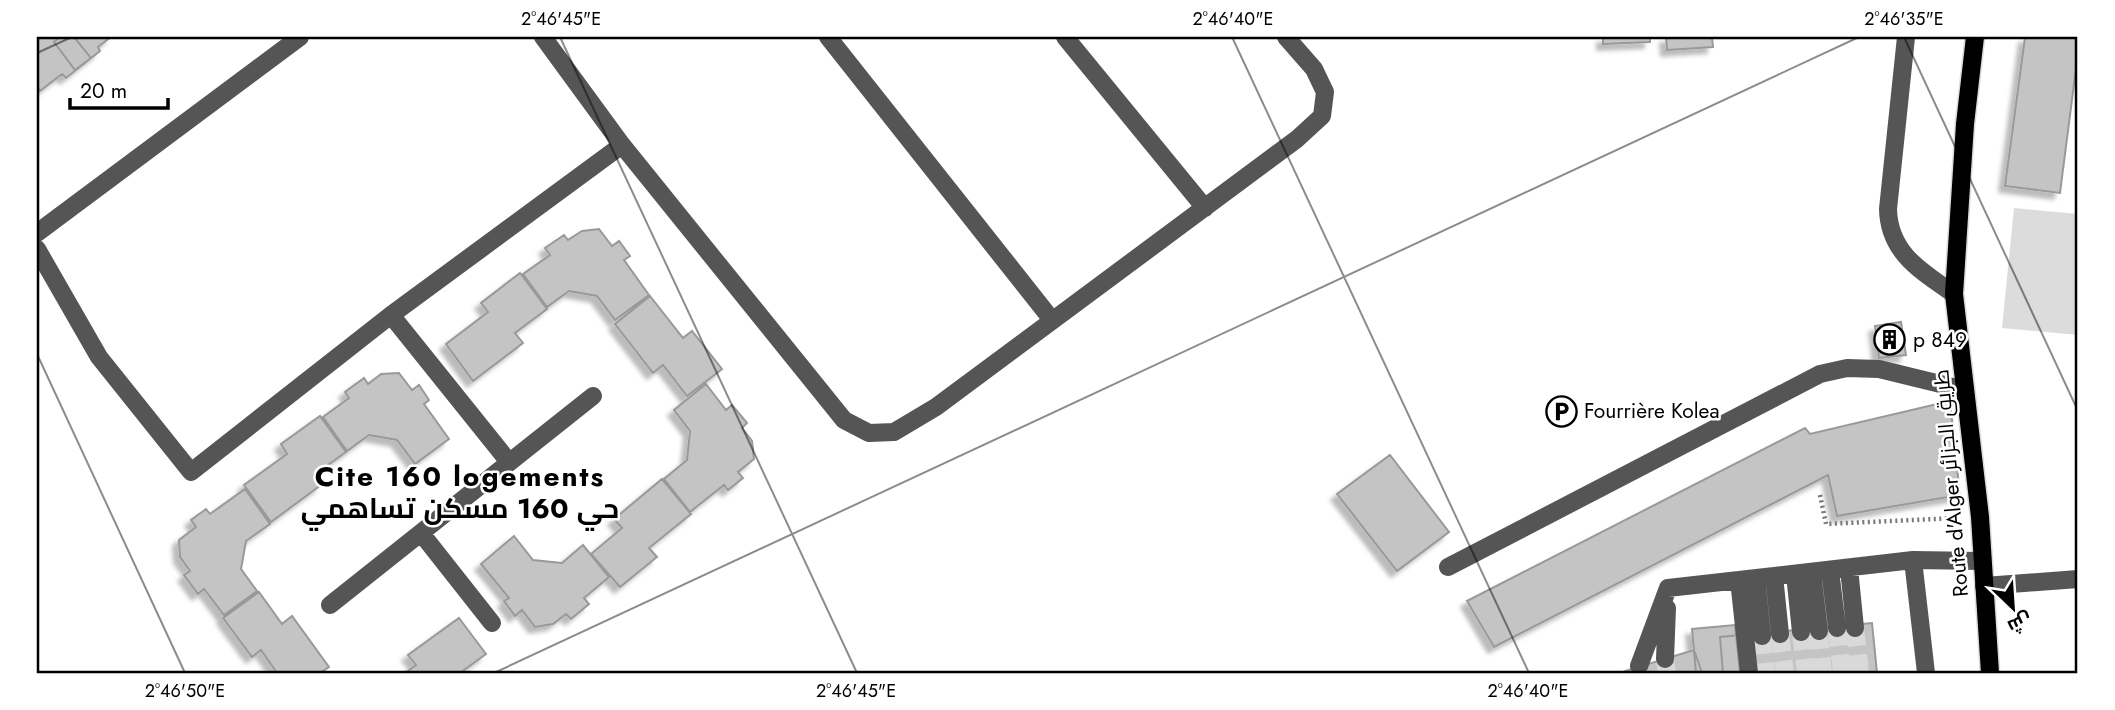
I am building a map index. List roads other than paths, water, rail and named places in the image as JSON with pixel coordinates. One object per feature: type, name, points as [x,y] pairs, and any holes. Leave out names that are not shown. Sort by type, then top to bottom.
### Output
[{"type":"main road","name":"Route d'Alger طريق الجزائر","points":[[1975,37],[1965,124],[1954,294],[1980,517],[1990,673]]},
{"type":"street","points":[[37,233],[300,37]]},
{"type":"street","points":[[544,37],[622,145],[844,420],[869,433],[894,432],[936,407],[1297,139],[1322,116],[1325,92],[1314,69],[1286,37]]},
{"type":"street","points":[[828,37],[1052,320]]},
{"type":"street","points":[[1065,37],[1205,208]]},
{"type":"street","points":[[1906,37],[1888,226],[1898,247],[1918,269],[1954,294]]},
{"type":"street","points":[[37,249],[99,357],[191,472],[391,315],[622,145]]},
{"type":"street","points":[[391,315],[509,462]]},
{"type":"street","points":[[1448,567],[1820,374],[1847,368],[1879,369],[1965,390]]},
{"type":"street","points":[[330,605],[593,396]]},
{"type":"street","points":[[421,533],[492,623]]},
{"type":"street","points":[[1639,666],[1668,588],[1913,560],[1981,561]]},
{"type":"street","points":[[1913,560],[1926,673]]},
{"type":"street","points":[[1849,568],[1855,628]]},
{"type":"street","points":[[1812,572],[1819,631],[1812,572]]},
{"type":"street","points":[[1756,578],[1771,635]]},
{"type":"street","points":[[1749,673],[1756,578]]},
{"type":"street","points":[[1984,586],[2078,579]]},
{"type":"street","points":[[1665,659],[1667,591]]},
{"type":"tunnel","points":[[1837,628],[1842,673]]},
{"type":"tunnel","points":[[1855,628],[1860,673]]},
{"type":"tunnel","points":[[1819,631],[1823,673]]},
{"type":"tunnel","points":[[1801,632],[1806,673]]},
{"type":"tunnel","points":[[1780,634],[1785,673]]},
{"type":"tunnel","points":[[1762,636],[1766,673]]},
{"type":"tunnel","points":[[1665,659],[1667,673]]},
{"type":"place","name":"p 849","points":[[1890,340]]},
{"type":"place","name":"Fourrière Kolea","points":[[1561,411]]},
{"type":"district","name":"Cite 160 logements حي 160 مسكن تساهمي","points":[[460,492]]}]
